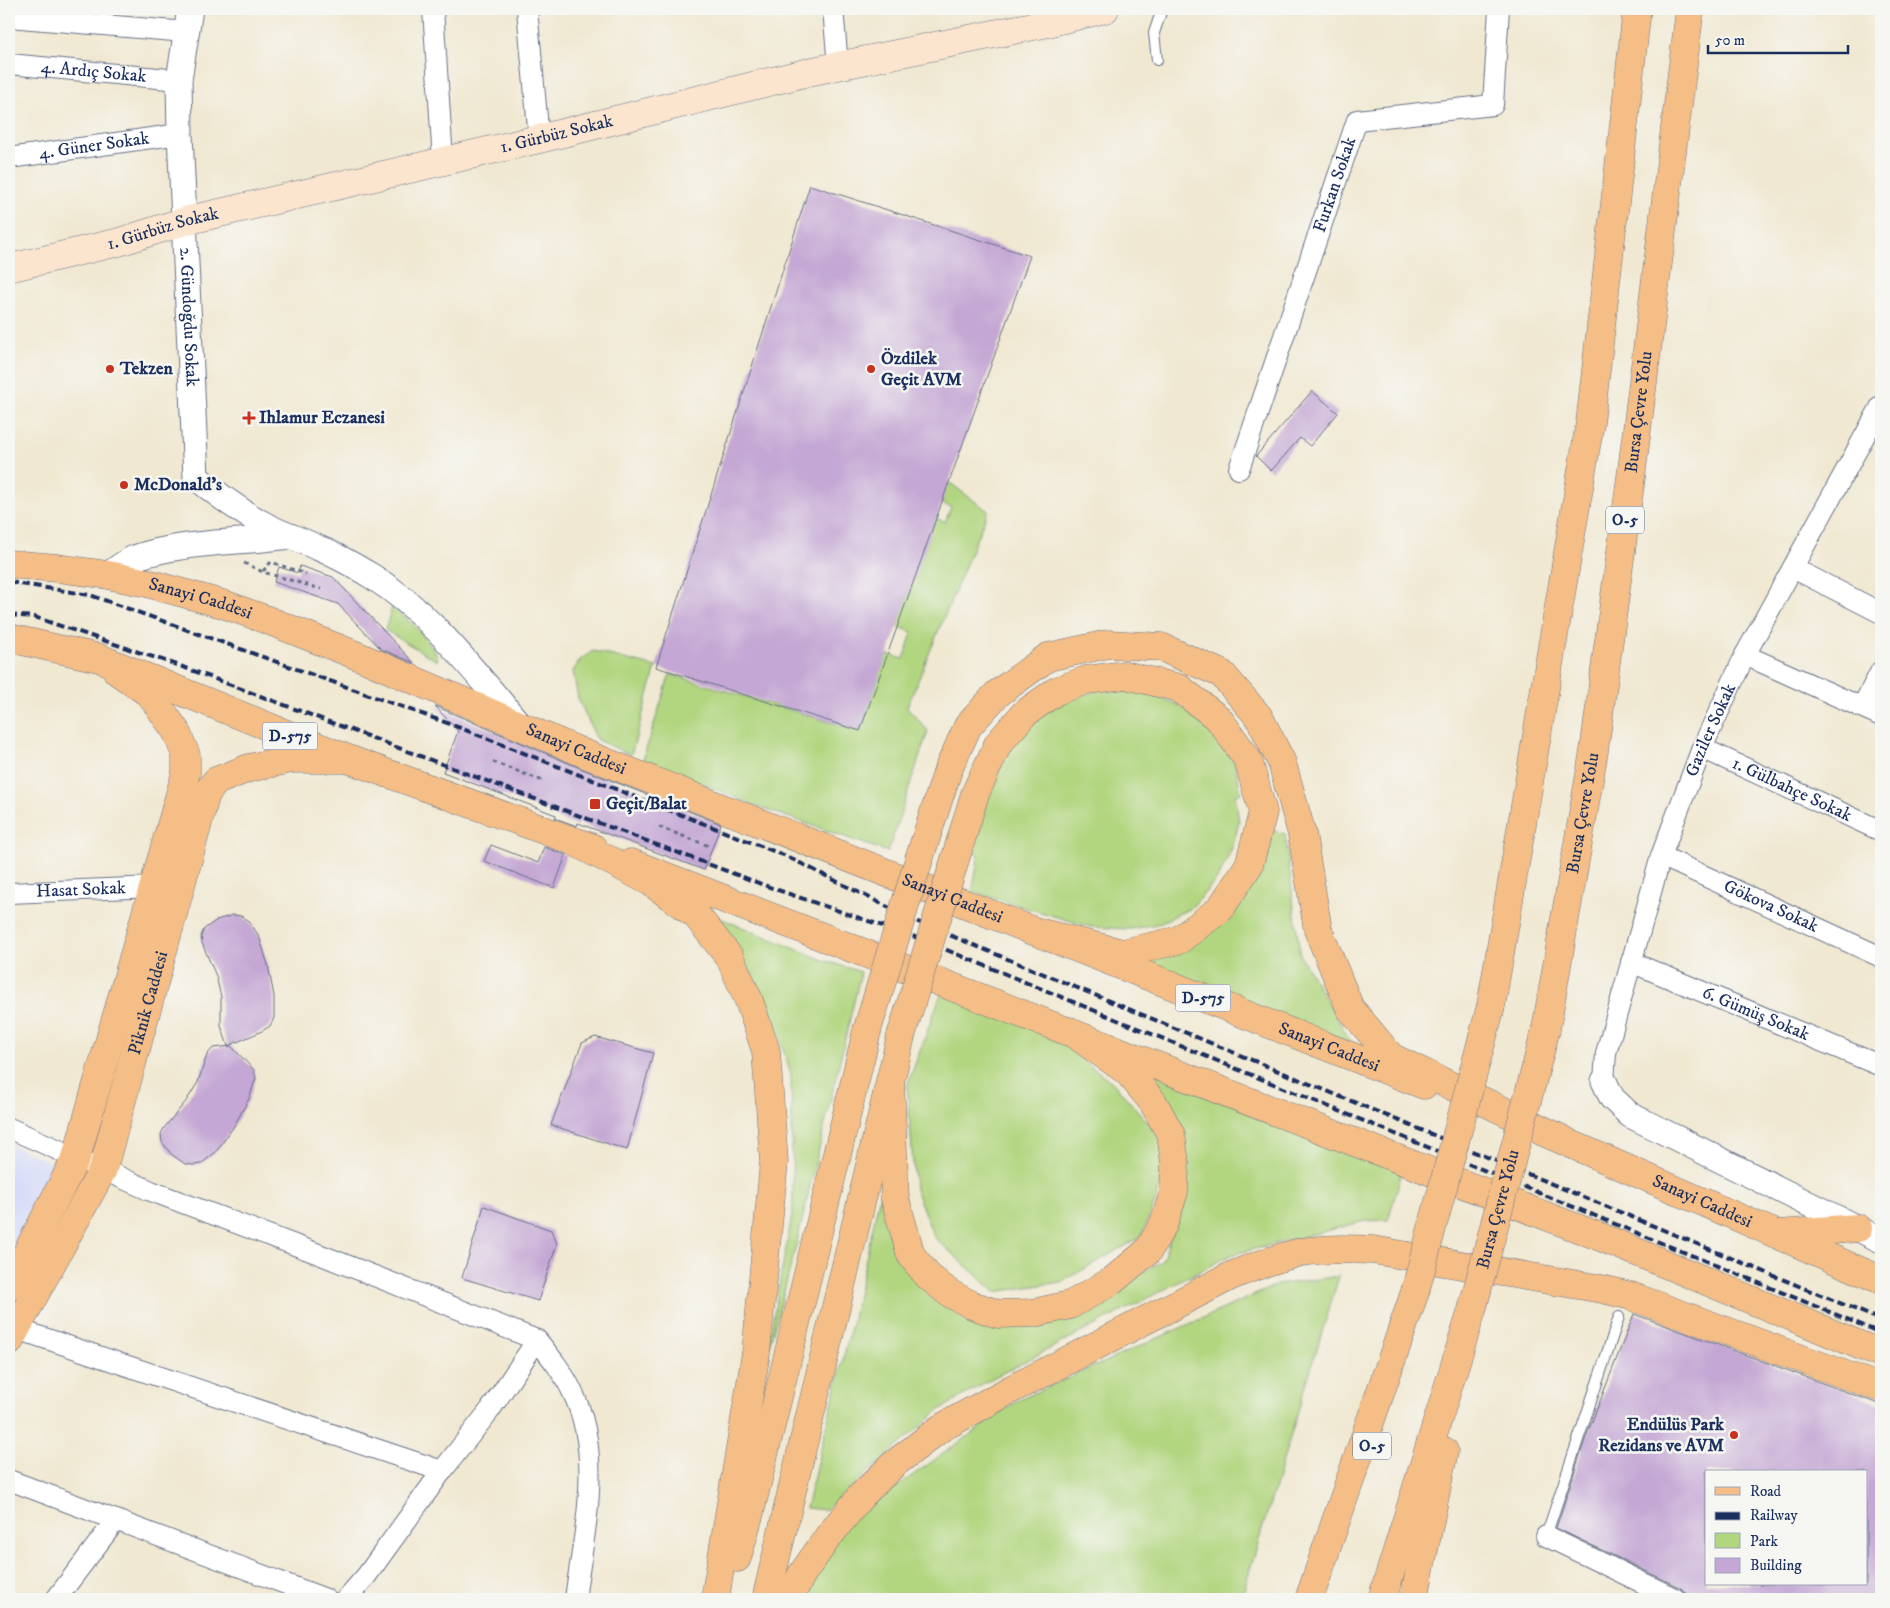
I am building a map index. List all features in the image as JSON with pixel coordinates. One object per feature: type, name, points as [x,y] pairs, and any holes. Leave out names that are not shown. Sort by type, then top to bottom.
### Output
[{"type":"main road","name":"1. Gürbüz Sokak","points":[[9,268],[119,242],[185,222],[539,139],[838,65],[1048,23],[1105,9]]},
{"type":"main road","name":"O-5","points":[[1329,1599],[1415,1292],[1491,1006],[1590,424],[1637,9]]},
{"type":"main road","name":"Bursa Çevre Yolu","points":[[1382,1599],[1472,1310],[1546,1029],[1594,751],[1630,487],[1690,9]]},
{"type":"main road","name":"Sanayi Caddesi","points":[[9,564],[108,575],[186,593],[270,621],[588,755],[1564,1140],[1881,1280]]},
{"type":"main road","name":"D-575","points":[[9,638],[99,658],[348,760],[571,840],[1070,1031],[1602,1238],[1881,1354]]},
{"type":"main road","points":[[726,1599],[750,1512],[867,1031],[948,770],[968,726],[997,694],[1048,657],[1108,644],[1161,647],[1222,674],[1259,717],[1282,763],[1302,834],[1318,930],[1350,1008],[1391,1057],[1564,1140]]},
{"type":"main road","name":"Piknik Caddesi","points":[[9,1287],[76,1158],[155,887],[186,773],[186,755],[176,731],[150,694],[99,658]]},
{"type":"main road","points":[[766,1599],[901,1036],[975,794],[998,744],[1024,714],[1056,691],[1086,680],[1125,676],[1179,688],[1219,719],[1248,760],[1263,812],[1249,866],[1220,909],[1179,940],[1123,953],[1030,930]]},
{"type":"main road","name":"Piknik Caddesi","points":[[13,1335],[103,1169],[206,794],[216,781],[249,768],[291,759],[348,760]]},
{"type":"main road","points":[[571,840],[651,882],[696,915],[730,958],[749,1001],[766,1051],[774,1162],[756,1352],[715,1599]]},
{"type":"main road","points":[[890,1081],[895,1199],[910,1255],[928,1276],[949,1294],[998,1314],[1033,1313],[1070,1305],[1112,1281],[1148,1251],[1164,1223],[1174,1192],[1175,1163],[1171,1135],[1153,1102],[1128,1072],[1070,1031]]},
{"type":"main road","points":[[1775,1234],[1875,1235]]},
{"type":"main road","points":[[789,1599],[802,1574],[828,1537],[861,1496],[894,1464],[942,1428],[1010,1390],[1232,1276],[1267,1261],[1304,1252],[1338,1249],[1373,1250],[1602,1289],[1659,1305],[1881,1388]]},
{"type":"main road","points":[[1309,1599],[1415,1292]]},
{"type":"main road","points":[[1414,1599],[1472,1310]]},
{"type":"street","points":[[433,9],[443,160]]},
{"type":"street","points":[[527,9],[539,139]]},
{"type":"street","points":[[834,9],[838,65]]},
{"type":"street","name":"Furkan Sokak","points":[[1239,469],[1357,120],[1493,105],[1499,9]]},
{"type":"street","points":[[9,17],[188,20]]},
{"type":"street","name":"2. Gündoğdu Sokak","points":[[188,20],[179,80],[196,477],[248,516],[290,536]]},
{"type":"street","name":"4. Ardıç Sokak","points":[[9,64],[179,80]]},
{"type":"street","name":"4. Güner Sokak","points":[[9,158],[180,134]]},
{"type":"street","name":"Gaziler Sokak","points":[[1604,1081],[1606,1053],[1661,856],[1702,748],[1745,655],[1793,568],[1876,429],[1881,406]]},
{"type":"street","points":[[108,575],[132,559],[155,552],[204,544],[290,536],[344,560],[375,578],[403,599],[436,628],[520,725]]},
{"type":"street","points":[[1793,568],[1881,613]]},
{"type":"street","points":[[1745,655],[1881,716]]},
{"type":"street","points":[[1862,707],[1881,671]]},
{"type":"street","name":"1. Gülbahçe Sokak","points":[[1702,748],[1881,831]]},
{"type":"street","name":"Gökova Sokak","points":[[1661,856],[1881,957]]},
{"type":"street","name":"Hasat Sokak","points":[[9,893],[155,887]]},
{"type":"street","name":"6. Gümüş Sokak","points":[[1631,962],[1881,1066]]},
{"type":"street","points":[[1604,1081],[1612,1098],[1630,1115],[1875,1235]]},
{"type":"street","points":[[9,1128],[151,1191],[538,1340],[561,1370],[573,1392],[586,1429],[590,1470],[575,1599]]},
{"type":"street","points":[[13,1335],[442,1471]]},
{"type":"street","points":[[346,1599],[367,1575],[442,1471],[490,1410],[538,1340]]},
{"type":"street","points":[[9,1480],[326,1599]]},
{"type":"street","points":[[56,1599],[116,1520]]},
{"type":"street","points":[[1546,1536],[1676,1599]]},
{"type":"lane","points":[[1157,60],[1154,32],[1162,9]]},
{"type":"lane","points":[[1546,1536],[1619,1317]]},
{"type":"path","points":[[262,572],[271,562],[306,574]]},
{"type":"path","points":[[276,574],[321,589]]},
{"type":"path","points":[[493,762],[544,781]]},
{"type":"path","points":[[659,827],[710,846]]},
{"type":"shaded area","points":[[9,1144],[59,1166],[9,1268]]},
{"type":"green space","points":[[950,483],[988,511],[907,707],[928,731],[888,852],[756,806],[643,759],[670,674],[860,731],[885,654],[904,659],[912,632],[894,625],[930,516],[945,522],[951,507],[934,501]]},
{"type":"green space","points":[[392,607],[423,635],[438,657],[437,661],[385,630]]},
{"type":"green space","points":[[593,651],[656,667],[631,755],[597,740],[578,698],[573,671],[581,659]]},
{"type":"green space","points":[[1104,688],[1146,692],[1181,706],[1214,734],[1235,763],[1241,793],[1235,794],[1239,822],[1233,846],[1218,878],[1191,908],[1157,924],[1130,929],[1091,927],[972,892],[979,855],[971,852],[998,764],[1017,733],[1056,704]]},
{"type":"green space","points":[[1267,829],[1285,834],[1300,955],[1352,1044],[1140,959],[1179,950]]},
{"type":"green space","points":[[715,916],[823,960],[861,972],[795,1250],[764,1366],[793,1210],[791,1075],[769,1003]]},
{"type":"green space","points":[[944,986],[1058,1040],[1113,1083],[1169,1146],[1158,1194],[1141,1237],[1061,1282],[995,1292],[934,1237],[915,1189],[907,1086]]},
{"type":"green space","points":[[1112,1038],[1405,1162],[1388,1220],[1365,1221],[1231,1255],[989,1380],[938,1411],[825,1510],[806,1508],[851,1327],[880,1194],[893,1242],[914,1278],[947,1308],[1072,1313],[1162,1261],[1182,1206],[1182,1138]]},
{"type":"green space","points":[[1339,1276],[1241,1599],[798,1599],[847,1522],[1019,1400],[1277,1285]]},
{"type":"building","name":"Özdilek Geçit AVM","points":[[810,185],[1030,256],[860,731],[656,667]]},
{"type":"building","points":[[1312,391],[1338,413],[1310,446],[1300,438],[1271,471],[1256,456]]},
{"type":"building","points":[[300,566],[333,577],[414,663],[381,649],[338,604],[274,582],[279,567],[298,573]]},
{"type":"building","points":[[435,706],[582,769],[721,824],[704,870],[578,823],[577,826],[555,818],[556,815],[443,772],[458,731]]},
{"type":"building","points":[[491,845],[538,863],[544,847],[566,855],[554,888],[484,861]]},
{"type":"building","points":[[233,915],[241,916],[248,920],[259,936],[268,965],[274,996],[274,1018],[270,1026],[262,1031],[228,1046],[221,1026],[221,997],[216,976],[202,943],[201,936],[204,929],[217,920]]},
{"type":"building","points":[[595,1037],[653,1053],[627,1150],[551,1125],[582,1043]]},
{"type":"building","points":[[231,1046],[254,1070],[256,1078],[249,1099],[234,1126],[216,1152],[201,1164],[185,1164],[171,1154],[162,1142],[161,1134],[198,1082],[207,1055],[213,1048]]},
{"type":"building","points":[[484,1206],[551,1230],[557,1244],[538,1301],[462,1278]]},
{"type":"building","name":"Endülüs Park Rezidans ve AVM","points":[[1634,1314],[1876,1403],[1881,1403],[1881,1599],[1697,1599],[1687,1595],[1681,1588],[1556,1528],[1586,1437]]},
{"type":"railway","points":[[9,582],[90,595],[450,724],[786,856],[918,922],[1881,1320]]},
{"type":"railway","points":[[9,615],[34,617],[183,667],[772,888],[915,937],[1881,1333]]},
{"type":"place","name":"Tekzen","points":[[110,369]]},
{"type":"place","name":"Özdilek Geçit AVM","points":[[871,369]]},
{"type":"place","name":"Ihlamur Eczanesi","points":[[249,418]]},
{"type":"place","name":"McDonald's","points":[[124,485]]},
{"type":"place","name":"Geçit/Balat","points":[[595,804]]},
{"type":"place","name":"Endülüs Park Rezidans ve AVM","points":[[1734,1435]]}]
